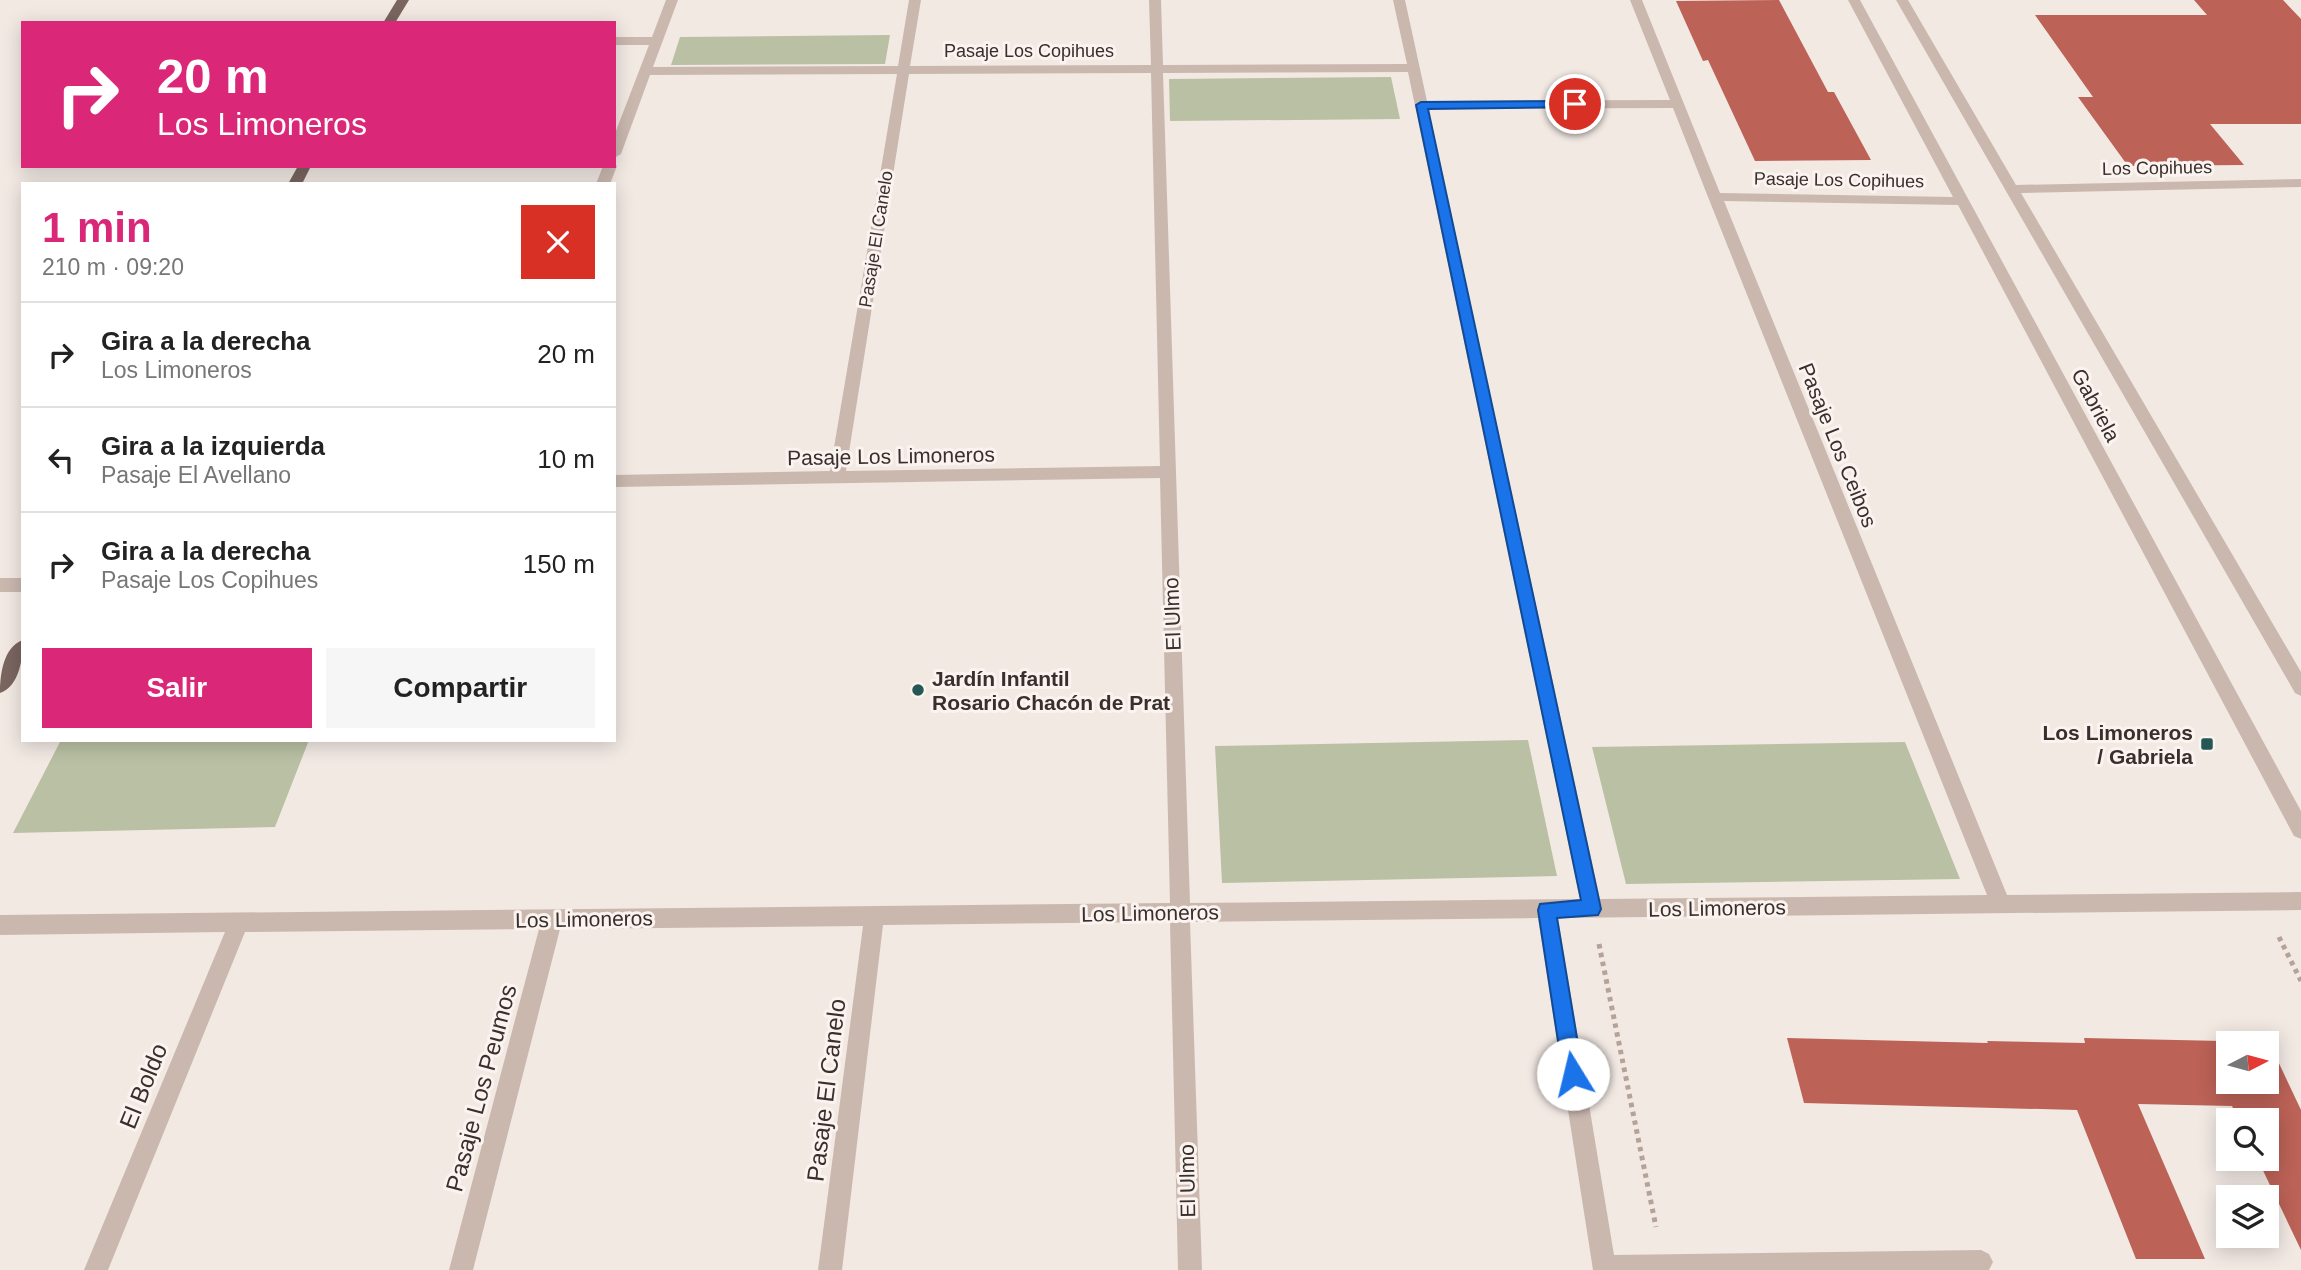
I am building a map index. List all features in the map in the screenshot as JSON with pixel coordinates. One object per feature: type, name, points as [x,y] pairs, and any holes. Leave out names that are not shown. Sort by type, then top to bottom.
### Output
[{"type":"main road","points":[[390,21],[403,0]]},
{"type":"main road","points":[[0,685],[21,650]]},
{"type":"street","points":[[616,149],[672,0]]},
{"type":"street","name":"Pasaje El Canelo","points":[[837,478],[915,0]]},
{"type":"street","name":"El Ulmo","points":[[1155,0],[1190,1270]]},
{"type":"street","points":[[1399,0],[1592,909]]},
{"type":"street","name":"Pasaje Los Ceibos","points":[[1636,0],[2001,905]]},
{"type":"street","name":"Gabriela","points":[[1854,0],[2301,830]]},
{"type":"street","name":"Gabriela","points":[[1902,0],[2301,688]]},
{"type":"street","points":[[616,41],[657,41]]},
{"type":"street","name":"Pasaje Los Copihues","points":[[645,71],[1414,68]]},
{"type":"street","points":[[1421,105],[1678,104]]},
{"type":"street","name":"Los Copihues","points":[[2013,189],[2301,183]]},
{"type":"street","name":"Pasaje Los Copihues","points":[[1715,197],[1963,201]]},
{"type":"street","name":"Pasaje Los Limoneros","points":[[616,481],[1168,472]]},
{"type":"street","points":[[0,585],[21,585]]},
{"type":"street","name":"Los Limoneros","points":[[0,925],[2301,901]]},
{"type":"street","points":[[1547,910],[1604,1268],[1981,1262]]},
{"type":"street","name":"Pasaje El Canelo","points":[[830,1270],[874,916]]},
{"type":"street","name":"Pasaje Los Peumos","points":[[461,1270],[552,919]]},
{"type":"street","name":"El Boldo","points":[[96,1270],[239,923]]},
{"type":"path","points":[[2261,902],[2301,981]]},
{"type":"path","points":[[1592,909],[1664,1266]]},
{"type":"green space","points":[[890,35],[885,64],[671,65],[680,37]]},
{"type":"green space","points":[[1391,77],[1400,119],[1170,121],[1169,79]]},
{"type":"green space","points":[[1528,740],[1557,876],[1222,883],[1215,746]]},
{"type":"green space","points":[[60,742],[308,742],[275,827],[13,833]]},
{"type":"green space","points":[[1905,742],[1960,879],[1626,884],[1592,747]]},
{"type":"building","points":[[1779,0],[1828,92],[1834,92],[1871,160],[1755,161],[1708,60],[1703,61],[1676,1]]},
{"type":"building","points":[[2194,0],[2283,0],[2301,19],[2301,124],[2210,124],[2244,165],[2128,166],[2078,97],[2093,97],[2035,15],[2207,15]]},
{"type":"building","points":[[1787,1038],[1988,1043],[1987,1041],[2085,1043],[2084,1038],[2216,1041],[2216,1094],[2279,1094],[2279,1063],[2301,1110],[2301,1250],[2279,1204],[2279,1185],[2270,1185],[2263,1171],[2279,1171],[2279,1108],[2138,1104],[2205,1259],[2136,1259],[2077,1110],[1804,1103]]},
{"type":"place","name":"Jardín Infantil Rosario Chacón de Prat","points":[[918,690]]},
{"type":"place","name":"Los Limoneros / Gabriela","points":[[2207,744]]},
{"type":"route","points":[[1573,1074],[1547,910],[1592,909],[1421,105],[1575,104]]}]
